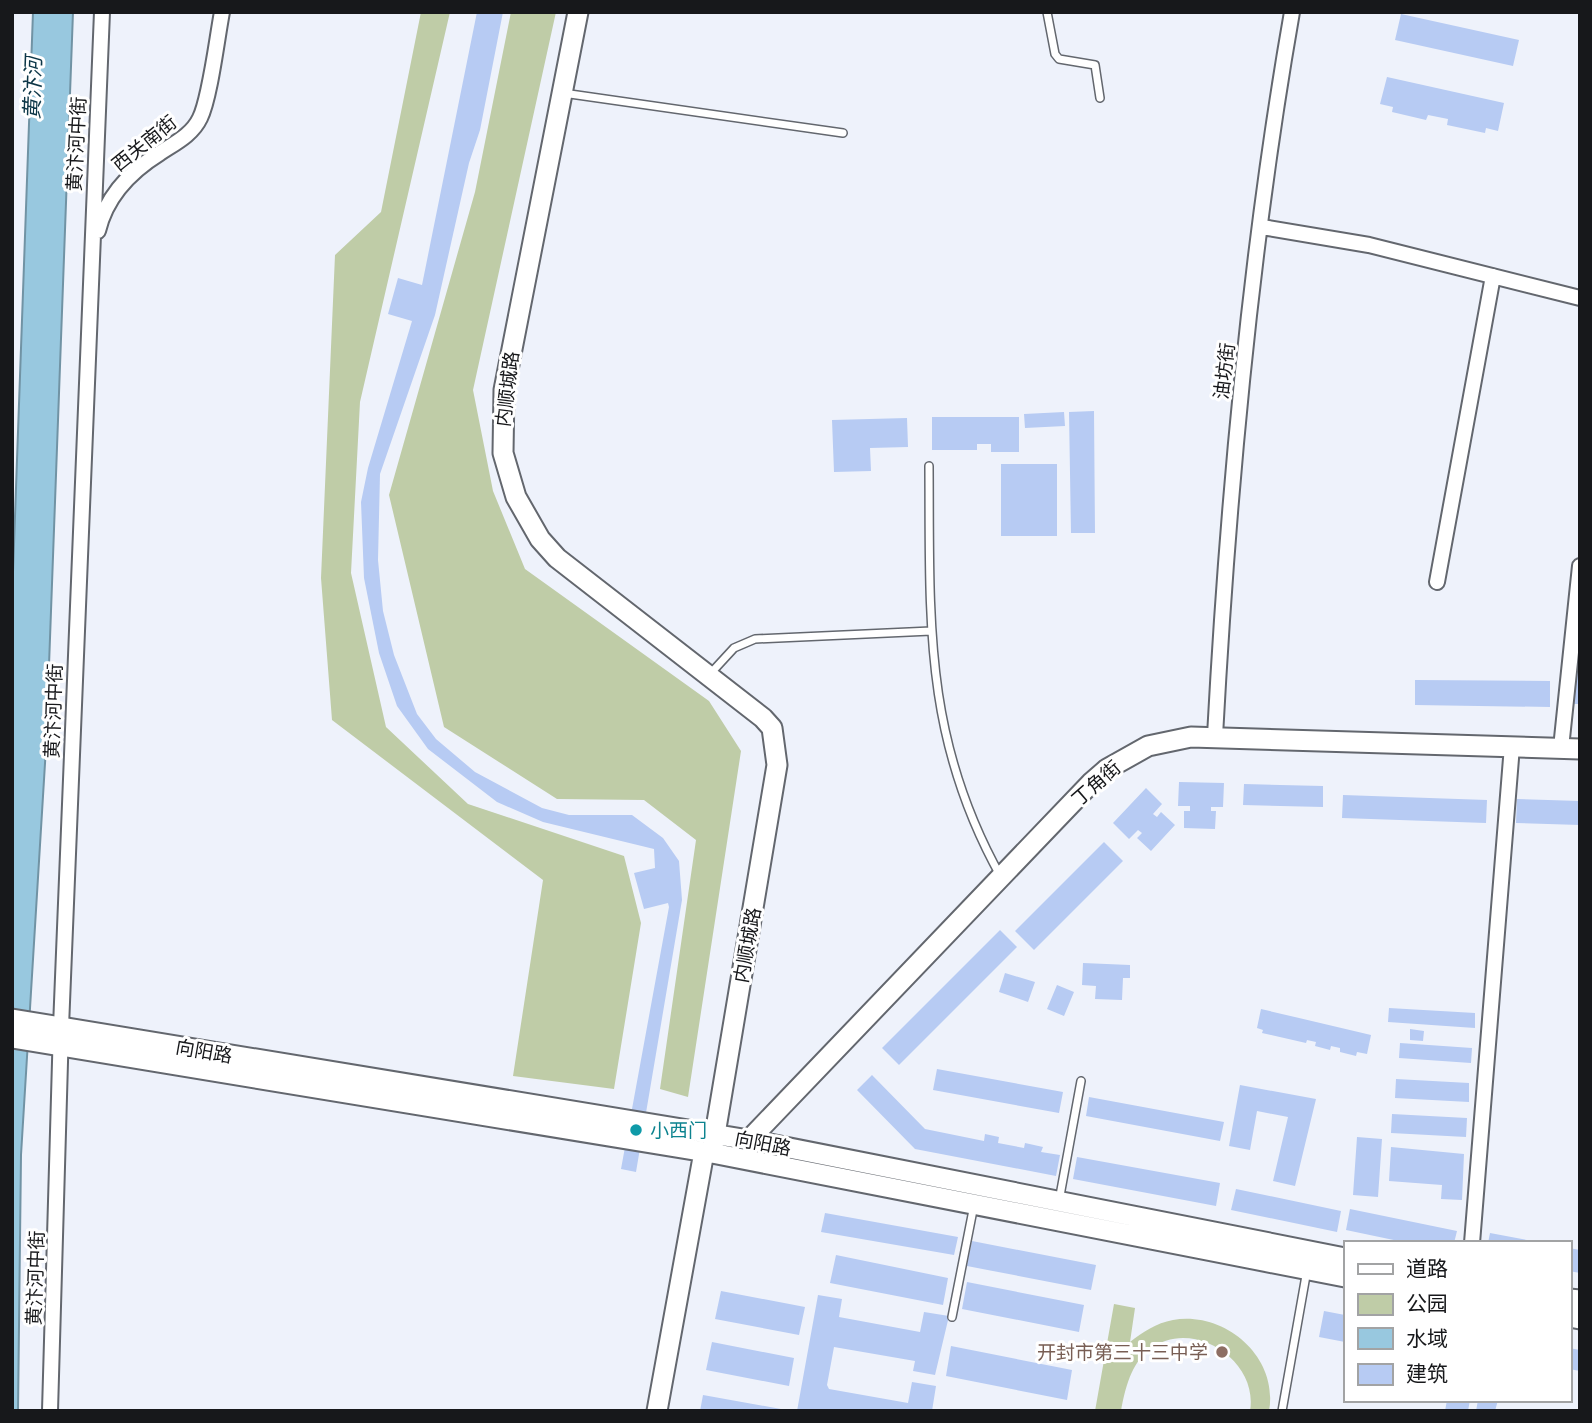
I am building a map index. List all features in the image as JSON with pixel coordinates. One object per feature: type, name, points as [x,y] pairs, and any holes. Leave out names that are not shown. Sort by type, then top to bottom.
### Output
[{"type":"street","name":"黄汴河中街","points":[[50,1411],[52,1035],[102,12]]},
{"type":"street","name":"西关南街","points":[[90,258],[102,216],[110,200],[144,163],[181,140],[201,117],[222,12]]},
{"type":"street","name":"内顺城路","points":[[578,12],[504,390],[501,433],[506,465],[529,521],[557,558],[763,718],[774,737],[777,765],[657,1411]]},
{"type":"street","name":"油坊街","points":[[1215,736],[1227,518],[1271,134],[1292,12]]},
{"type":"street","points":[[1262,227],[1369,245],[1580,298]]},
{"type":"street","points":[[1437,582],[1493,276]]},
{"type":"street","points":[[1571,748],[1580,566]]},
{"type":"street","name":"丁角街","points":[[749,1140],[1107,769],[1148,746],[1215,736],[1571,748]]},
{"type":"street","points":[[1472,1241],[1513,746]]},
{"type":"street","name":"向阳路","points":[[12,1019],[52,1035],[706,1145],[974,1204],[1344,1277]]},
{"type":"street","name":"向阳路","points":[[12,1038],[52,1035]]},
{"type":"street","name":"向阳路","points":[[706,1145],[749,1140],[1344,1258]]},
{"type":"lane","points":[[1047,12],[1055,54],[1059,59],[1095,65],[1100,98]]},
{"type":"lane","points":[[562,93],[843,133]]},
{"type":"lane","points":[[929,466],[931,631],[942,723],[969,815],[1001,878]]},
{"type":"lane","points":[[709,675],[734,648],[755,639],[931,631]]},
{"type":"lane","points":[[1059,1201],[1081,1081]]},
{"type":"lane","points":[[952,1317],[974,1204]]},
{"type":"lane","points":[[1282,1411],[1307,1270]]},
{"type":"green space","points":[[421,12],[450,12],[360,402],[351,573],[386,727],[468,804],[624,856],[641,923],[614,1089],[513,1076],[543,880],[332,720],[321,578],[335,255],[381,212]]},
{"type":"green space","points":[[511,12],[556,12],[473,390],[493,491],[525,569],[709,701],[741,751],[688,1097],[660,1089],[696,840],[644,800],[557,799],[444,727],[389,495],[475,192]]},
{"type":"green space","points":[[1114,1304],[1135,1308],[1130,1342],[1150,1328],[1173,1320],[1192,1319],[1229,1331],[1257,1356],[1266,1373],[1270,1391],[1269,1411],[1250,1411],[1250,1392],[1244,1375],[1233,1361],[1219,1349],[1202,1341],[1185,1338],[1167,1340],[1143,1355],[1130,1377],[1121,1411],[1095,1411]]},
{"type":"water","name":"黄汴河","points":[[33,12],[73,12],[46,747],[21,1155],[18,1411],[12,1411],[12,600]]},
{"type":"building","points":[[477,12],[503,12],[480,130],[469,163],[435,315],[380,474],[378,560],[383,611],[394,655],[417,714],[436,739],[475,772],[542,808],[569,815],[632,815],[663,838],[679,861],[682,900],[636,1172],[621,1169],[669,907],[668,903],[644,909],[634,873],[655,868],[654,849],[543,822],[497,802],[428,749],[397,706],[379,653],[364,578],[361,502],[368,468],[412,321],[388,314],[398,278],[422,285]]},
{"type":"building","points":[[1401,14],[1519,40],[1513,66],[1395,40]]},
{"type":"building","points":[[1387,77],[1504,103],[1498,131],[1486,128],[1485,133],[1447,125],[1448,119],[1428,115],[1426,120],[1392,112],[1393,107],[1380,104]]},
{"type":"building","points":[[1094,411],[1095,533],[1071,533],[1069,412]]},
{"type":"building","points":[[1064,412],[1065,426],[1025,428],[1024,414]]},
{"type":"building","points":[[932,417],[1019,417],[1019,452],[991,452],[991,444],[977,444],[977,450],[932,450]]},
{"type":"building","points":[[907,418],[908,447],[870,448],[871,471],[834,472],[832,420]]},
{"type":"building","points":[[1001,464],[1057,464],[1057,536],[1001,536]]},
{"type":"building","points":[[1575,670],[1580,670],[1580,704],[1574,704]]},
{"type":"building","points":[[1415,680],[1550,681],[1550,707],[1415,705]]},
{"type":"building","points":[[1179,782],[1224,783],[1223,807],[1211,807],[1211,811],[1216,811],[1215,829],[1184,828],[1184,811],[1190,811],[1190,806],[1178,806]]},
{"type":"building","points":[[1244,784],[1323,786],[1323,807],[1243,805]]},
{"type":"building","points":[[1146,788],[1162,804],[1153,814],[1157,817],[1161,812],[1175,825],[1151,851],[1137,838],[1142,833],[1138,830],[1129,839],[1113,823]]},
{"type":"building","points":[[1343,795],[1487,800],[1486,823],[1342,818]]},
{"type":"building","points":[[1517,799],[1580,801],[1580,825],[1516,823]]},
{"type":"building","points":[[1104,842],[1123,861],[1034,950],[1015,931]]},
{"type":"building","points":[[1000,930],[1017,947],[899,1065],[882,1048]]},
{"type":"building","points":[[1083,963],[1130,965],[1130,978],[1123,978],[1122,1000],[1095,999],[1096,986],[1082,985]]},
{"type":"building","points":[[1005,973],[1035,982],[1028,1002],[999,992]]},
{"type":"building","points":[[1057,985],[1074,992],[1064,1016],[1047,1009]]},
{"type":"building","points":[[1389,1008],[1475,1013],[1475,1028],[1388,1022]]},
{"type":"building","points":[[1261,1009],[1371,1035],[1367,1054],[1357,1052],[1356,1056],[1340,1052],[1340,1048],[1331,1046],[1330,1050],[1315,1046],[1316,1042],[1307,1040],[1306,1043],[1262,1033],[1263,1030],[1257,1028]]},
{"type":"building","points":[[1410,1029],[1424,1031],[1423,1041],[1410,1040]]},
{"type":"building","points":[[1400,1043],[1472,1048],[1471,1063],[1399,1058]]},
{"type":"building","points":[[937,1069],[1063,1092],[1059,1113],[933,1090]]},
{"type":"building","points":[[872,1075],[925,1129],[984,1141],[985,1134],[999,1137],[998,1143],[1024,1148],[1025,1143],[1043,1147],[1041,1152],[1060,1155],[1056,1176],[915,1149],[857,1090]]},
{"type":"building","points":[[1396,1079],[1469,1083],[1469,1102],[1395,1098]]},
{"type":"building","points":[[1240,1085],[1316,1099],[1295,1186],[1273,1181],[1288,1117],[1257,1111],[1250,1150],[1229,1146]]},
{"type":"building","points":[[1089,1097],[1224,1122],[1220,1141],[1086,1116]]},
{"type":"building","points":[[1392,1114],[1467,1118],[1466,1137],[1391,1133]]},
{"type":"building","points":[[1357,1137],[1382,1139],[1378,1197],[1353,1195]]},
{"type":"building","points":[[1391,1147],[1464,1154],[1462,1200],[1441,1199],[1442,1185],[1389,1181]]},
{"type":"building","points":[[1077,1157],[1220,1183],[1216,1206],[1073,1179]]},
{"type":"building","points":[[1236,1189],[1341,1211],[1337,1232],[1231,1210]]},
{"type":"building","points":[[1350,1209],[1457,1231],[1454,1241],[1398,1241],[1346,1230]]},
{"type":"building","points":[[825,1213],[958,1237],[954,1255],[821,1232]]},
{"type":"building","points":[[1490,1233],[1532,1241],[1488,1241]]},
{"type":"building","points":[[972,1241],[1096,1265],[1091,1290],[967,1266]]},
{"type":"building","points":[[1571,1248],[1580,1250],[1580,1273],[1571,1271]]},
{"type":"building","points":[[836,1255],[948,1278],[943,1305],[830,1283]]},
{"type":"building","points":[[967,1282],[1084,1305],[1079,1332],[962,1309]]},
{"type":"building","points":[[721,1291],[805,1307],[799,1335],[715,1319]]},
{"type":"building","points":[[818,1295],[842,1299],[839,1317],[920,1332],[924,1312],[949,1316],[935,1375],[913,1371],[915,1361],[834,1347],[827,1385],[829,1389],[908,1403],[912,1382],[936,1386],[932,1411],[797,1411]]},
{"type":"building","points":[[1324,1311],[1344,1315],[1344,1342],[1319,1337]]},
{"type":"building","points":[[712,1342],[794,1358],[789,1386],[706,1370]]},
{"type":"building","points":[[951,1346],[1072,1370],[1067,1400],[946,1376]]},
{"type":"building","points":[[1571,1348],[1580,1350],[1580,1371],[1571,1369]]},
{"type":"building","points":[[703,1395],[781,1409],[700,1411]]},
{"type":"building","points":[[1447,1402],[1470,1402],[1468,1411],[1445,1411]]},
{"type":"building","points":[[1478,1402],[1497,1402],[1495,1411],[1476,1411]]},
{"type":"place","name":"小西门","points":[[636,1130]]},
{"type":"place","name":"开封市第三十三中学","points":[[1222,1352]]}]
